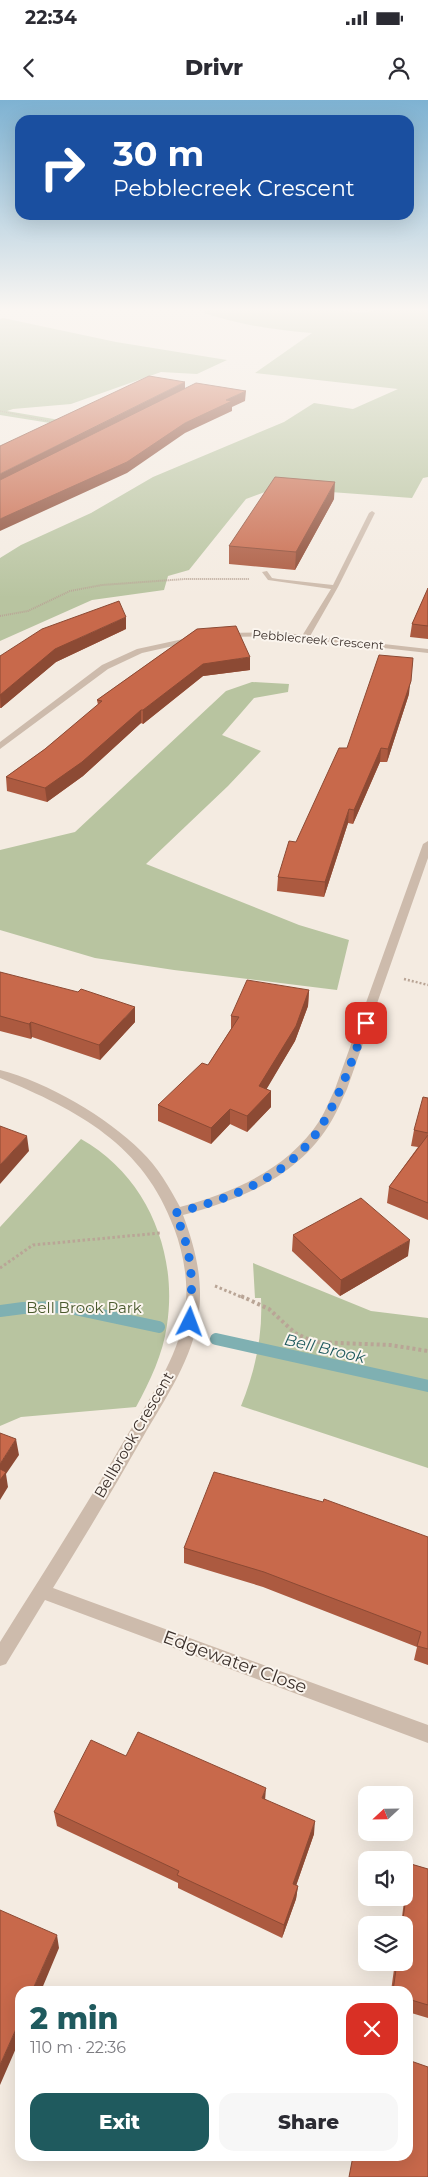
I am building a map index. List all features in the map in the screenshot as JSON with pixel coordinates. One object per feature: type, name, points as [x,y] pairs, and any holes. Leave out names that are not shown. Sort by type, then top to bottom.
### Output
[{"type":"street","points":[[306,636],[335,587],[372,513]]},
{"type":"street","points":[[265,572],[270,579],[335,587]]},
{"type":"street","name":"Pebblecreek Crescent","points":[[0,746],[105,667],[140,652],[213,636],[250,633],[306,636],[428,651]]},
{"type":"street","points":[[175,1213],[221,1201],[259,1183],[284,1168],[326,1120],[341,1089],[384,973],[428,844]]},
{"type":"street","name":"Bellbrook Crescent","points":[[0,1074],[44,1091],[94,1118],[134,1149],[159,1179],[183,1230],[190,1255],[193,1279],[190,1322],[168,1380],[122,1460],[0,1658]]},
{"type":"street","name":"Edgewater Close","points":[[41,1591],[428,1734]]},
{"type":"path","points":[[0,412],[56,423]]},
{"type":"path","points":[[0,616],[28,611],[70,591],[102,585],[185,578],[270,579]]},
{"type":"path","points":[[384,973],[428,985]]},
{"type":"path","points":[[0,1268],[33,1245],[183,1230]]},
{"type":"path","points":[[193,1279],[236,1293],[272,1312],[295,1335],[316,1343],[416,1348],[428,1351]]},
{"type":"green space","points":[[0,405],[60,405],[7,411],[112,429],[106,432],[0,415]]},
{"type":"green space","points":[[311,405],[327,405],[353,409],[362,405],[428,405],[428,477],[423,478],[412,498],[276,488],[246,499],[189,570],[168,576],[164,590],[92,600],[0,641],[0,558],[21,545],[91,513],[153,477],[284,422]]},
{"type":"green space","points":[[252,682],[289,684],[288,692],[254,698],[222,735],[261,751],[228,786],[146,864],[299,925],[349,940],[337,990],[174,970],[95,958],[0,930],[0,850],[75,832],[226,691]]},
{"type":"green space","name":"Bell Brook Park","points":[[81,1139],[104,1155],[124,1173],[140,1195],[153,1218],[162,1244],[167,1270],[169,1298],[165,1336],[151,1377],[136,1407],[21,1417],[0,1426],[0,1227]]},
{"type":"green space","points":[[253,1263],[371,1311],[428,1318],[428,1468],[241,1406],[254,1367],[261,1326],[261,1298],[255,1298]]},
{"type":"building","points":[[87,405],[139,405],[0,474],[0,446]]},
{"type":"building","points":[[152,405],[224,405],[185,423],[127,462],[0,519],[0,480]]},
{"type":"building","points":[[275,477],[335,482],[296,552],[229,546]]},
{"type":"building","points":[[428,588],[428,626],[412,624]]},
{"type":"building","points":[[119,601],[126,617],[55,649],[0,695],[0,656],[42,629]]},
{"type":"building","points":[[236,626],[250,657],[203,664],[141,710],[82,762],[45,788],[6,777],[45,749],[102,701],[97,700],[197,629]]},
{"type":"building","points":[[379,655],[413,658],[411,681],[388,749],[381,748],[354,810],[349,809],[325,882],[278,877],[289,841],[296,842],[339,748],[347,748]]},
{"type":"building","points":[[0,972],[78,992],[81,989],[135,1007],[99,1045],[31,1022],[29,1024],[0,1016]]},
{"type":"building","points":[[247,980],[309,990],[296,1026],[259,1086],[271,1091],[247,1116],[230,1109],[211,1128],[158,1105],[202,1063],[208,1065],[239,1017],[231,1016]]},
{"type":"building","points":[[423,1097],[428,1098],[428,1133],[414,1130]]},
{"type":"building","points":[[0,1126],[27,1136],[0,1165]]},
{"type":"building","points":[[428,1135],[428,1203],[389,1187]]},
{"type":"building","points":[[361,1198],[410,1240],[341,1280],[293,1235]]},
{"type":"building","points":[[0,1433],[16,1439],[0,1464]]},
{"type":"building","points":[[0,1469],[6,1472],[0,1480]]},
{"type":"building","points":[[214,1472],[323,1502],[324,1499],[428,1537],[428,1649],[417,1646],[421,1632],[264,1572],[184,1548]]},
{"type":"building","points":[[138,1732],[266,1788],[262,1798],[315,1821],[293,1884],[298,1886],[284,1925],[177,1875],[179,1871],[54,1812],[91,1740],[126,1756]]},
{"type":"building","points":[[413,1865],[428,1869],[428,2005],[413,2000],[413,1986],[394,1986],[396,1971],[413,1971],[413,1916],[403,1916],[405,1906],[413,1906]]},
{"type":"building","points":[[0,1910],[57,1935],[34,1986],[15,1986],[15,2031],[0,2065]]},
{"type":"building","points":[[413,2062],[428,2067],[428,2177],[349,2177],[352,2161],[413,2161]]},
{"type":"waterway","name":"Bell Brook","points":[[0,1311],[23,1308],[65,1307],[159,1327]]},
{"type":"waterway","name":"Bell Brook","points":[[216,1339],[428,1386]]},
{"type":"route","points":[[190,1322],[193,1279],[190,1255],[183,1230],[175,1213],[221,1201],[259,1183],[284,1168],[326,1120],[341,1089],[366,1023]]}]
